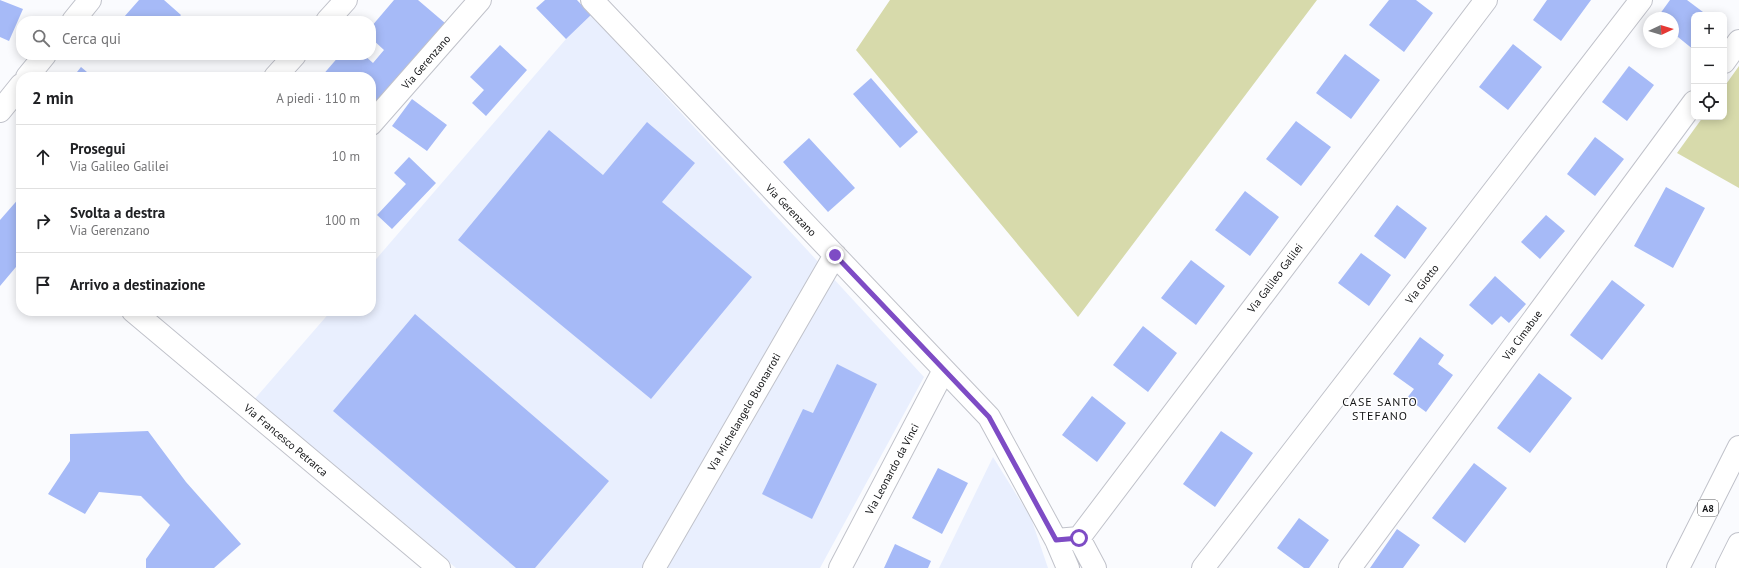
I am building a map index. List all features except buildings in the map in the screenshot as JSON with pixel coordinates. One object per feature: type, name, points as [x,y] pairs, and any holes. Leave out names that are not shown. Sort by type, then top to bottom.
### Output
[{"type":"main road","points":[[77,16],[90,0]]},
{"type":"main road","points":[[332,16],[346,0]]},
{"type":"main road","name":"Via Gerenzano","points":[[376,118],[480,0]]},
{"type":"main road","name":"Via Gerenzano","points":[[592,0],[989,417],[1056,540],[1068,568]]},
{"type":"main road","name":"Via Galileo Galilei","points":[[1079,538],[1486,0]]},
{"type":"main road","name":"Via Giotto","points":[[1203,568],[1641,0]]},
{"type":"main road","points":[[1727,58],[1739,41]]},
{"type":"main road","points":[[31,72],[41,60]]},
{"type":"main road","points":[[280,72],[290,60]]},
{"type":"main road","points":[[0,111],[16,91]]},
{"type":"main road","name":"Via Cimabue","points":[[1350,568],[1691,106]]},
{"type":"main road","name":"Via Michelangelo Buonarroti","points":[[654,568],[835,255]]},
{"type":"main road","name":"Via Francesco Petrarca","points":[[139,316],[439,568]]},
{"type":"main road","name":"Via Leonardo da Vinci","points":[[840,568],[944,370]]},
{"type":"main road","name":"A8","points":[[1678,568],[1739,447]]},
{"type":"main road","points":[[1056,540],[1079,538],[1095,568]]},
{"type":"main road","points":[[1727,568],[1739,544]]},
{"type":"shaded area","points":[[591,15],[924,377],[820,568],[456,568],[253,401],[327,316],[376,316],[376,259],[566,39]]},
{"type":"shaded area","points":[[993,457],[1031,518],[1048,568],[939,568]]},
{"type":"green space","points":[[890,0],[1317,0],[1078,317],[856,50]]},
{"type":"green space","points":[[1739,66],[1739,188],[1677,153],[1701,120],[1727,120],[1727,83]]},
{"type":"district","name":"CASE SANTO STEFANO","points":[[1380,408]]},
{"type":"route","points":[[835,255],[989,417],[1056,540],[1079,538]]}]
